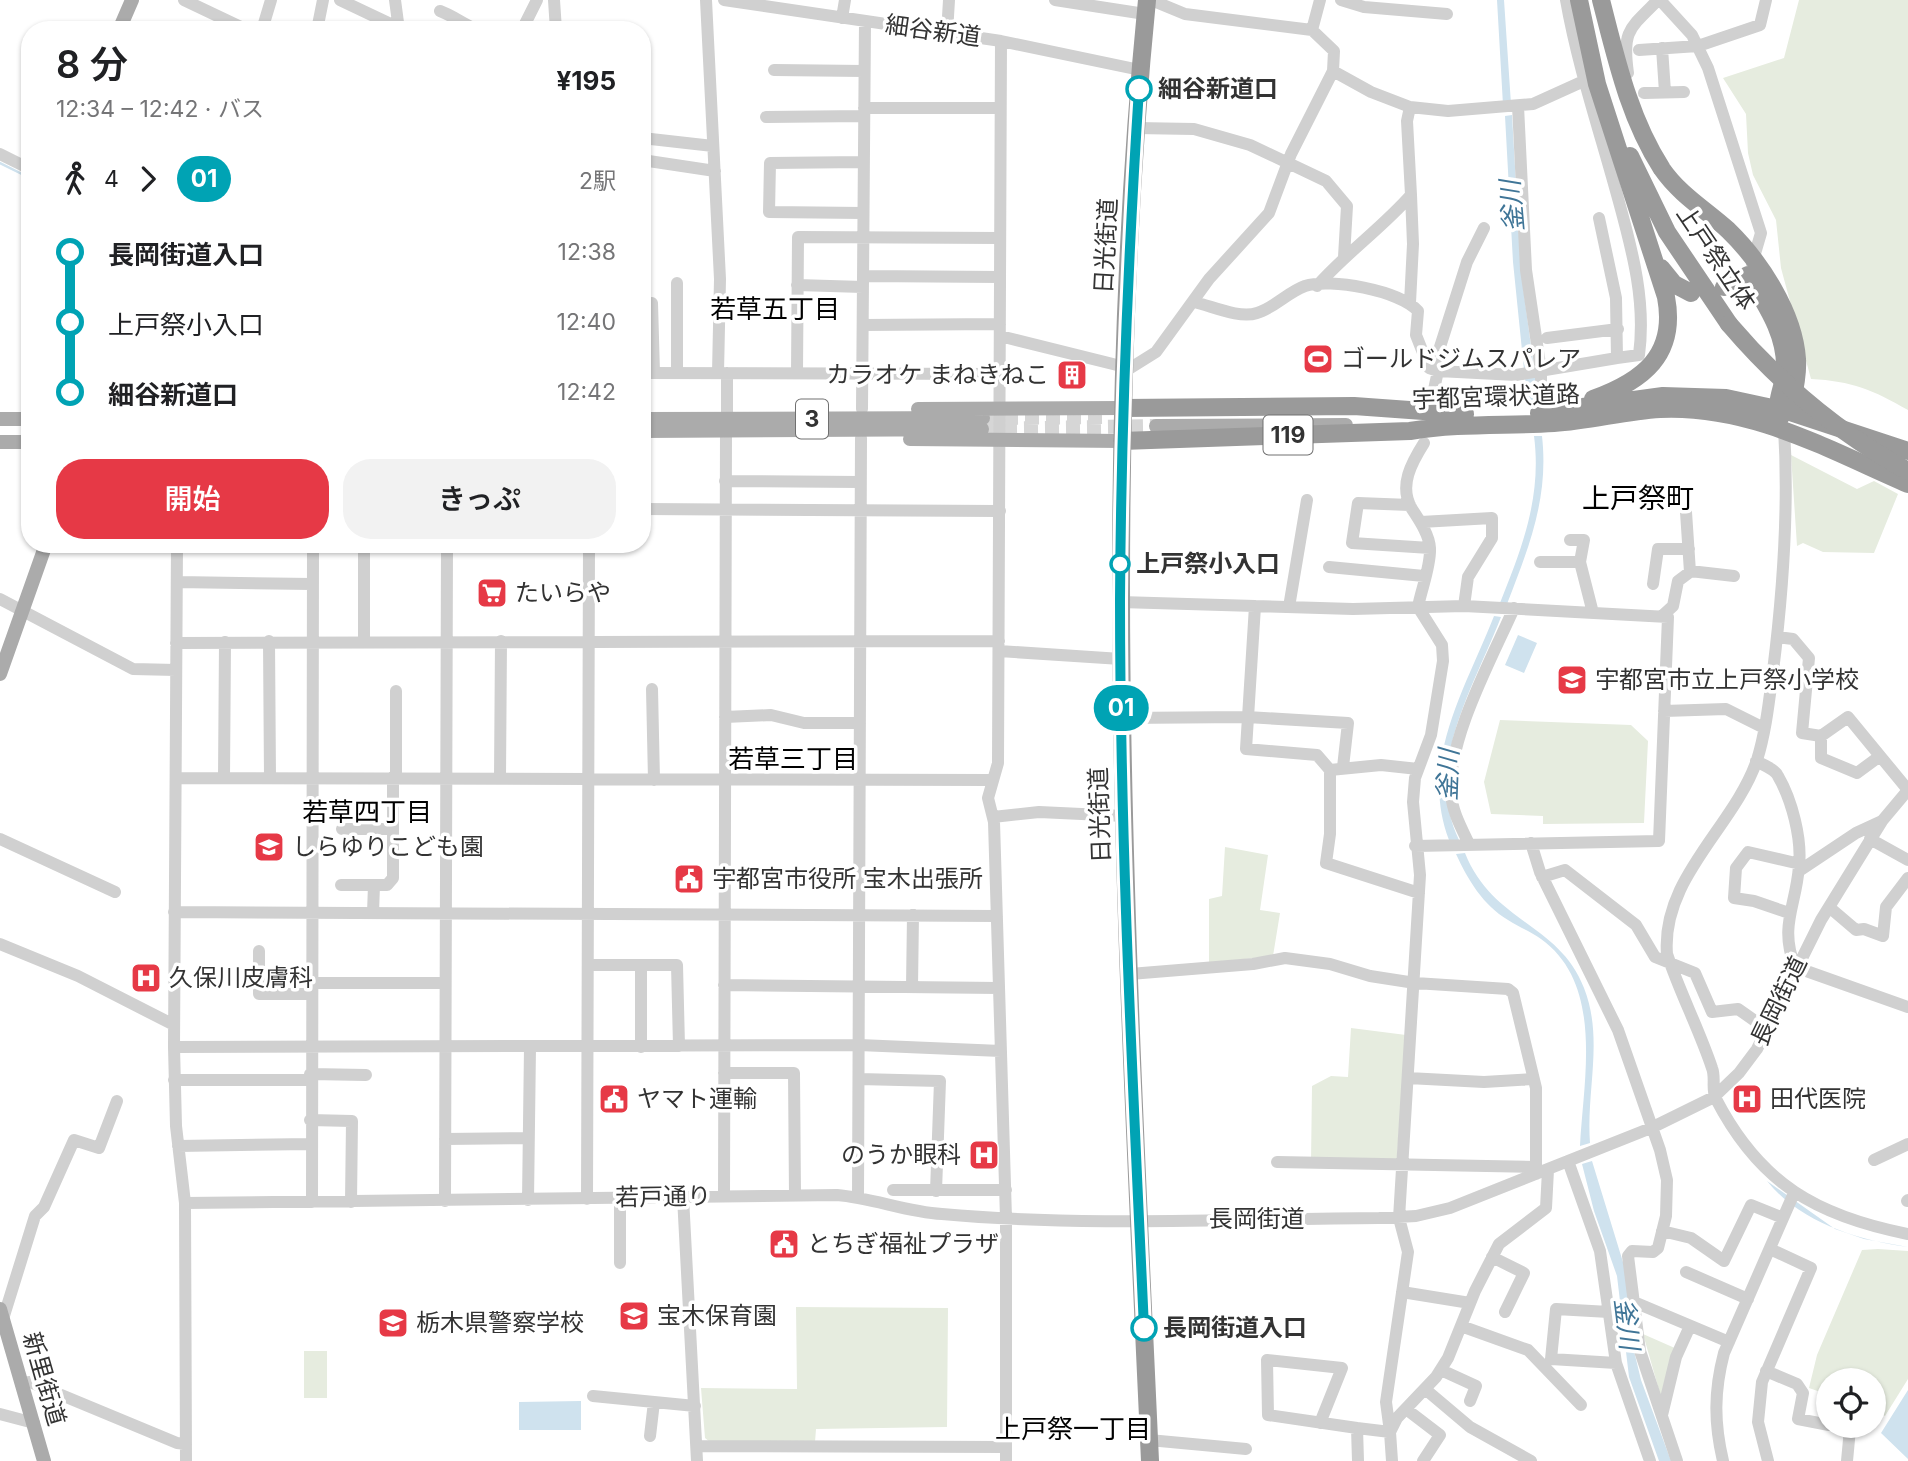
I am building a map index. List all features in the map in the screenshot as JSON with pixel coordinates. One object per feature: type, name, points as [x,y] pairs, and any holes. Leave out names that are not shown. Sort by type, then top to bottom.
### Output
[{"type":"highway","name":"119","points":[[1579,0],[1592,62],[1624,126],[1656,158],[1675,187],[1727,229],[1751,267],[1775,294],[1793,335],[1797,359],[1784,416]]},
{"type":"highway","name":"上戸祭立体","points":[[1586,0],[1646,194],[1667,232],[1765,365],[1822,416],[1908,471]]},
{"type":"highway","name":"119","points":[[1545,412],[1623,387],[1647,370],[1660,353],[1668,332],[1668,309],[1642,227],[1624,126],[1621,78],[1600,0]]},
{"type":"highway","name":"日光街道","points":[[1148,5],[1136,128],[1124,370],[1120,603],[1124,816],[1150,1461]]},
{"type":"highway","name":"119","points":[[1642,227],[1667,276],[1674,284],[1691,293]]},
{"type":"highway","points":[[1724,287],[1751,267]]},
{"type":"highway","name":"上戸祭立体","points":[[1733,321],[1801,389],[1854,430],[1908,462]]},
{"type":"highway","name":"宇都宮環状道路","points":[[1450,419],[1504,419],[1683,396],[1726,398],[1908,451]]},
{"type":"highway","name":"119","points":[[1123,408],[1354,406],[1450,419]]},
{"type":"highway","name":"宇都宮環状道路","points":[[1784,416],[1908,484]]},
{"type":"highway","name":"119","points":[[1122,441],[1410,431],[1450,419]]},
{"type":"main road","points":[[123,21],[132,0]]},
{"type":"main road","name":"3","points":[[802,419],[828,411],[1000,407],[1123,408]]},
{"type":"main road","points":[[0,419],[21,419]]},
{"type":"main road","name":"3","points":[[651,420],[726,425],[821,430],[982,423],[802,419],[726,425],[651,430]]},
{"type":"main road","name":"宇都宮環状道路","points":[[1156,421],[1450,419]]},
{"type":"main road","name":"3","points":[[821,430],[861,438],[1122,441]]},
{"type":"main road","points":[[0,442],[21,442]]},
{"type":"main road","points":[[0,674],[43,553]]},
{"type":"main road","name":"新里街道","points":[[1,1314],[6,1341],[22,1383],[29,1423],[44,1461]]},
{"type":"street","points":[[184,0],[228,21]]},
{"type":"street","points":[[264,21],[271,0]]},
{"type":"street","points":[[319,21],[323,0]]},
{"type":"street","points":[[340,0],[383,21]]},
{"type":"street","points":[[395,0],[398,21]]},
{"type":"street","points":[[526,21],[537,0]]},
{"type":"street","points":[[554,0],[555,21]]},
{"type":"street","points":[[706,0],[726,425],[724,1196]]},
{"type":"street","name":"細谷新道","points":[[724,0],[1001,41],[1140,70]]},
{"type":"street","points":[[842,18],[845,0]]},
{"type":"street","points":[[947,33],[949,0]]},
{"type":"street","points":[[863,325],[1000,330],[1124,370],[1156,352],[1209,279],[1269,213],[1288,164],[1333,71],[1334,51],[1312,30],[1185,14],[1148,5],[1055,0]]},
{"type":"street","points":[[1312,30],[1320,0]]},
{"type":"street","points":[[1340,0],[1447,14]]},
{"type":"street","points":[[1194,302],[1245,315],[1258,313],[1305,286],[1385,291],[1410,303],[1419,316],[1416,335],[1429,368],[1436,370],[1516,375],[1639,355],[1643,330],[1631,248],[1566,0]]},
{"type":"street","points":[[1639,50],[1698,46],[1760,24],[1766,0]]},
{"type":"street","points":[[1628,73],[1624,42],[1637,21],[1663,2],[1698,46],[1760,233],[1751,267]]},
{"type":"street","points":[[440,11],[462,21]]},
{"type":"street","points":[[862,410],[865,21]]},
{"type":"street","points":[[1001,41],[998,763],[988,798],[993,817],[1006,1190],[1006,1461]]},
{"type":"street","points":[[1662,48],[1665,92]]},
{"type":"street","points":[[774,70],[864,71]]},
{"type":"street","points":[[1333,71],[1371,92],[1410,107],[1486,110],[1533,104],[1586,79]]},
{"type":"street","points":[[1644,93],[1684,92]]},
{"type":"street","points":[[1410,107],[1407,121],[1413,244],[1410,303]]},
{"type":"street","points":[[1517,107],[1526,270],[1545,412]]},
{"type":"street","points":[[766,117],[1000,108]]},
{"type":"street","points":[[1136,128],[1179,127],[1211,132],[1250,145],[1326,181],[1347,206],[1345,257]]},
{"type":"street","points":[[651,139],[713,146]]},
{"type":"street","points":[[0,154],[21,164]]},
{"type":"street","points":[[651,161],[715,171]]},
{"type":"street","points":[[863,162],[770,163],[769,212],[863,213]]},
{"type":"street","points":[[1317,285],[1410,195]]},
{"type":"street","points":[[1599,218],[1616,298],[1617,358]]},
{"type":"street","points":[[1433,394],[1436,370],[1467,262],[1484,228]]},
{"type":"street","points":[[797,373],[798,237],[1000,238]]},
{"type":"street","points":[[797,285],[1000,277]]},
{"type":"street","points":[[677,283],[677,373]]},
{"type":"street","points":[[651,320],[652,303]]},
{"type":"street","points":[[1547,338],[1618,330]]},
{"type":"street","points":[[651,373],[1000,374]]},
{"type":"street","points":[[1784,416],[1783,561],[1777,637],[1764,728],[1756,761],[1741,794],[1681,888],[1666,937],[1671,963],[1713,1070],[1714,1097],[1756,1157],[1794,1193],[1836,1215],[1908,1234]]},
{"type":"street","points":[[858,1197],[861,438]]},
{"type":"street","points":[[1392,1461],[1386,1402],[1408,1252],[1399,1218],[1419,893],[1413,802],[1418,769],[1431,735],[1443,661],[1442,645],[1418,607],[1430,548],[1421,522],[1410,505],[1406,480],[1410,465],[1424,443]]},
{"type":"street","points":[[725,481],[860,482]]},
{"type":"street","points":[[1289,607],[1307,500]]},
{"type":"street","points":[[1410,505],[1358,503],[1352,543],[1430,548]]},
{"type":"street","points":[[651,509],[1000,511]]},
{"type":"street","points":[[1686,512],[1690,571]]},
{"type":"street","points":[[1421,522],[1492,518],[1492,538],[1468,577],[1464,606]]},
{"type":"street","points":[[1570,540],[1584,540],[1580,562],[1593,612]]},
{"type":"street","points":[[1653,584],[1658,549],[1689,549]]},
{"type":"street","points":[[177,553],[174,1080],[185,1203],[186,1461]]},
{"type":"street","points":[[312,1202],[310,988],[313,553]]},
{"type":"street","points":[[364,553],[364,640]]},
{"type":"street","points":[[445,1201],[447,553]]},
{"type":"street","points":[[587,1199],[589,553]]},
{"type":"street","points":[[1540,562],[1580,562]]},
{"type":"street","points":[[1329,567],[1424,576]]},
{"type":"street","points":[[1662,616],[1673,606],[1678,581],[1690,571],[1734,576]]},
{"type":"street","points":[[177,582],[312,584]]},
{"type":"street","points":[[0,600],[133,669],[176,670]]},
{"type":"street","points":[[1120,603],[1289,607],[1464,606],[1668,617],[1659,841],[1415,846]]},
{"type":"street","points":[[1255,606],[1246,749],[1317,755],[1337,769],[1381,765],[1418,769]]},
{"type":"street","points":[[1469,844],[1455,816],[1451,794],[1453,755],[1514,608]]},
{"type":"street","points":[[1777,637],[1793,639],[1809,658],[1802,733],[1821,736],[1848,717],[1908,790]]},
{"type":"street","points":[[177,643],[312,640],[860,642],[999,646],[1121,659]]},
{"type":"street","points":[[269,641],[270,778]]},
{"type":"street","points":[[500,778],[501,641]]},
{"type":"street","points":[[224,778],[225,642]]},
{"type":"street","points":[[652,689],[654,780]]},
{"type":"street","points":[[341,886],[387,885],[393,878],[397,691]]},
{"type":"street","points":[[1664,711],[1726,709],[1764,728]]},
{"type":"street","points":[[725,718],[771,715],[803,723],[860,723]]},
{"type":"street","points":[[1121,718],[1247,717],[1348,723],[1337,769],[1326,863],[1419,893]]},
{"type":"street","points":[[1821,736],[1821,758],[1857,773],[1880,756]]},
{"type":"street","points":[[1756,761],[1778,774],[1792,815],[1799,867],[1786,941],[1795,967],[1908,1007]]},
{"type":"street","points":[[176,778],[446,776],[654,780],[993,780]]},
{"type":"street","name":"長岡街道","points":[[1139,1220],[1399,1218],[1450,1208],[1651,1128],[1714,1097],[1739,1073],[1768,1030],[1795,967],[1829,907],[1882,821],[1908,790]]},
{"type":"street","points":[[993,817],[1039,812],[1124,816]]},
{"type":"street","points":[[1789,913],[1754,901],[1734,898],[1735,868],[1748,852],[1799,867],[1856,833],[1882,821]]},
{"type":"street","points":[[342,829],[393,829]]},
{"type":"street","points":[[0,839],[115,892]]},
{"type":"street","points":[[1870,839],[1908,860]]},
{"type":"street","points":[[1531,843],[1542,877],[1618,1030],[1667,1180],[1658,1248],[1653,1252],[1632,1251],[1628,1256],[1640,1351],[1677,1461]]},
{"type":"street","points":[[1542,877],[1565,870],[1636,925],[1655,957],[1695,973],[1712,1012],[1738,1009],[1768,1030]]},
{"type":"street","points":[[1829,907],[1856,930],[1864,929],[1883,936],[1886,907],[1908,878]]},
{"type":"street","points":[[373,913],[374,886]]},
{"type":"street","points":[[174,912],[997,916]]},
{"type":"street","points":[[912,987],[913,915]]},
{"type":"street","points":[[1,946],[78,976],[174,1025]]},
{"type":"street","points":[[259,951],[258,994],[310,988],[445,983]]},
{"type":"street","points":[[1130,974],[1253,964],[1285,958],[1330,964],[1370,976],[1415,983],[1508,989],[1513,993],[1534,1079],[1540,1170],[1546,1208],[1499,1244],[1441,1370],[1406,1409],[1390,1432]]},
{"type":"street","points":[[588,965],[677,965],[679,1046]]},
{"type":"street","points":[[641,965],[641,1047]]},
{"type":"street","points":[[724,985],[999,988]]},
{"type":"street","points":[[174,1047],[859,1045],[1001,1051]]},
{"type":"street","points":[[528,1200],[530,1047]]},
{"type":"street","points":[[724,1073],[794,1073],[795,1196]]},
{"type":"street","points":[[174,1080],[366,1075]]},
{"type":"street","points":[[1408,1078],[1483,1082],[1534,1079]]},
{"type":"street","points":[[859,1079],[940,1081],[936,1191]]},
{"type":"street","points":[[1,1314],[35,1216],[44,1207],[74,1140],[99,1148],[117,1101]]},
{"type":"street","points":[[310,1120],[352,1121],[351,1202]]},
{"type":"street","points":[[445,1139],[528,1138]]},
{"type":"street","points":[[178,1146],[310,1144]]},
{"type":"street","points":[[1874,1160],[1908,1144]]},
{"type":"street","points":[[1571,1160],[1600,1251],[1616,1363],[1650,1461]]},
{"type":"street","points":[[1277,1162],[1540,1170]]},
{"type":"street","points":[[892,1191],[1006,1190]]},
{"type":"street","points":[[915,1191],[915,1211]]},
{"type":"street","points":[[1723,1461],[1715,1420],[1715,1395],[1729,1342],[1794,1193]]},
{"type":"street","name":"若戸通り","points":[[185,1203],[724,1196],[858,1197],[915,1211],[1006,1218],[1139,1220]]},
{"type":"street","points":[[683,1197],[697,1461]]},
{"type":"street","points":[[620,1198],[620,1263]]},
{"type":"street","points":[[1662,1231],[1691,1238],[1724,1261],[1751,1205],[1783,1218]]},
{"type":"street","points":[[1768,1461],[1758,1405],[1766,1371],[1811,1268],[1770,1250]]},
{"type":"street","points":[[1492,1257],[1524,1273],[1505,1312]]},
{"type":"street","points":[[1686,1272],[1748,1299]]},
{"type":"street","points":[[1402,1292],[1470,1303]]},
{"type":"street","points":[[1634,1302],[1729,1342]]},
{"type":"street","points":[[1609,1312],[1556,1309],[1550,1359],[1616,1363]]},
{"type":"street","points":[[1461,1326],[1528,1350],[1581,1405]]},
{"type":"street","points":[[1662,1415],[1676,1357],[1690,1326]]},
{"type":"street","points":[[1320,1423],[1342,1368],[1267,1360],[1268,1415],[1320,1423],[1390,1432]]},
{"type":"street","points":[[1441,1370],[1476,1386],[1470,1401]]},
{"type":"street","points":[[1766,1371],[1797,1384],[1803,1393],[1798,1419],[1816,1422]]},
{"type":"street","points":[[22,1383],[30,1382],[177,1443],[186,1444]]},
{"type":"street","points":[[1425,1389],[1470,1427],[1531,1461]]},
{"type":"street","points":[[593,1396],[695,1406]]},
{"type":"street","points":[[650,1436],[654,1402]]},
{"type":"street","points":[[1406,1409],[1440,1435],[1423,1461]]},
{"type":"street","points":[[0,1414],[29,1423]]},
{"type":"street","points":[[1357,1428],[1358,1461]]},
{"type":"street","points":[[1847,1461],[1849,1438]]},
{"type":"street","points":[[1149,1440],[1246,1450]]},
{"type":"street","points":[[697,1446],[824,1454],[945,1454],[1006,1447]]},
{"type":"shaded area","points":[[1799,0],[1908,0],[1908,410],[1862,388],[1811,379],[1781,268],[1776,220],[1753,175],[1748,153],[1746,114],[1723,78],[1784,58]]},
{"type":"shaded area","points":[[1791,455],[1857,489],[1874,481],[1898,494],[1874,553],[1823,552],[1803,543],[1797,546]]},
{"type":"shaded area","points":[[1500,720],[1631,725],[1648,741],[1644,823],[1543,824],[1543,816],[1491,814],[1484,782]]},
{"type":"shaded area","points":[[1225,847],[1268,855],[1260,910],[1280,913],[1273,956],[1209,963],[1209,899],[1222,896]]},
{"type":"shaded area","points":[[1351,1028],[1406,1035],[1396,1170],[1311,1162],[1312,1086],[1331,1076],[1348,1077]]},
{"type":"shaded area","points":[[1862,1250],[1908,1251],[1908,1379],[1886,1414],[1886,1368],[1816,1368],[1816,1390],[1809,1388],[1817,1355]]},
{"type":"shaded area","points":[[796,1307],[948,1308],[947,1427],[816,1429],[815,1442],[710,1442],[705,1438],[701,1388],[797,1389]]},
{"type":"shaded area","points":[[1643,1334],[1677,1349],[1661,1397]]},
{"type":"shaded area","points":[[304,1351],[327,1351],[327,1398],[304,1398]]},
{"type":"water","points":[[1497,0],[1504,0],[1511,104],[1503,105]]},
{"type":"water","name":"釜川","points":[[1512,115],[1521,271],[1534,369],[1524,370],[1513,262],[1505,116]]},
{"type":"water","points":[[1535,377],[1538,402],[1527,403],[1525,378]]},
{"type":"water","points":[[1534,436],[1542,436],[1543,480],[1540,501],[1530,542],[1507,604],[1500,603],[1523,542],[1533,501],[1536,458]]},
{"type":"water","points":[[1494,616],[1501,617],[1466,699],[1449,755],[1449,812],[1459,840],[1449,840],[1441,811],[1439,782],[1442,754],[1459,699]]},
{"type":"water","points":[[1518,635],[1537,643],[1524,673],[1505,665]]},
{"type":"water","points":[[1465,853],[1477,876],[1492,894],[1559,949],[1573,966],[1584,988],[1590,1007],[1594,1045],[1590,1143],[1580,1146],[1586,1035],[1575,982],[1561,958],[1541,939],[1499,914],[1484,899],[1456,854]]},
{"type":"water","name":"釜川","points":[[1592,1161],[1626,1272],[1634,1351],[1641,1380],[1671,1461],[1659,1461],[1629,1377],[1617,1276],[1594,1211],[1582,1164]]},
{"type":"water","points":[[1767,1181],[1833,1228],[1796,1208]]},
{"type":"water","points":[[1908,1390],[1908,1459],[1886,1438],[1886,1425]]},
{"type":"water","points":[[581,1401],[581,1430],[519,1430],[519,1402]]},
{"type":"waterway","points":[[0,163],[21,174]]},
{"type":"tunnel","points":[[983,418],[1107,417]]},
{"type":"tunnel","points":[[982,429],[1156,426]]},
{"type":"bus line","name":"01","points":[[1139,89],[1123,408],[1120,603],[1124,816],[1144,1328]]},
{"type":"place","name":"細谷新道口","points":[[1139,89]]},
{"type":"place","name":"ゴールドジムスパレア","points":[[1318,359]]},
{"type":"place","name":"カラオケ まねきねこ","points":[[1072,375]]},
{"type":"place","name":"上戸祭小入口","points":[[1120,564]]},
{"type":"place","name":"たいらや","points":[[492,593]]},
{"type":"place","name":"宇都宮市立上戸祭小学校","points":[[1572,680]]},
{"type":"place","name":"しらゆりこども園","points":[[269,847]]},
{"type":"place","name":"宇都宮市役所 宝木出張所","points":[[689,879]]},
{"type":"place","name":"久保川皮膚科","points":[[146,978]]},
{"type":"place","name":"ヤマト運輸","points":[[614,1099]]},
{"type":"place","name":"田代医院","points":[[1747,1099]]},
{"type":"place","name":"のうか眼科","points":[[984,1155]]},
{"type":"place","name":"とちぎ福祉プラザ","points":[[784,1244]]},
{"type":"place","name":"宝木保育園","points":[[634,1316]]},
{"type":"place","name":"栃木県警察学校","points":[[393,1323]]},
{"type":"place","name":"長岡街道入口","points":[[1144,1328]]},
{"type":"district","name":"若草五丁目","points":[[775,309]]},
{"type":"district","name":"上戸祭町","points":[[1638,498]]},
{"type":"district","name":"若草三丁目","points":[[793,759]]},
{"type":"district","name":"若草四丁目","points":[[367,812]]},
{"type":"district","name":"上戸祭一丁目","points":[[1073,1429]]}]
